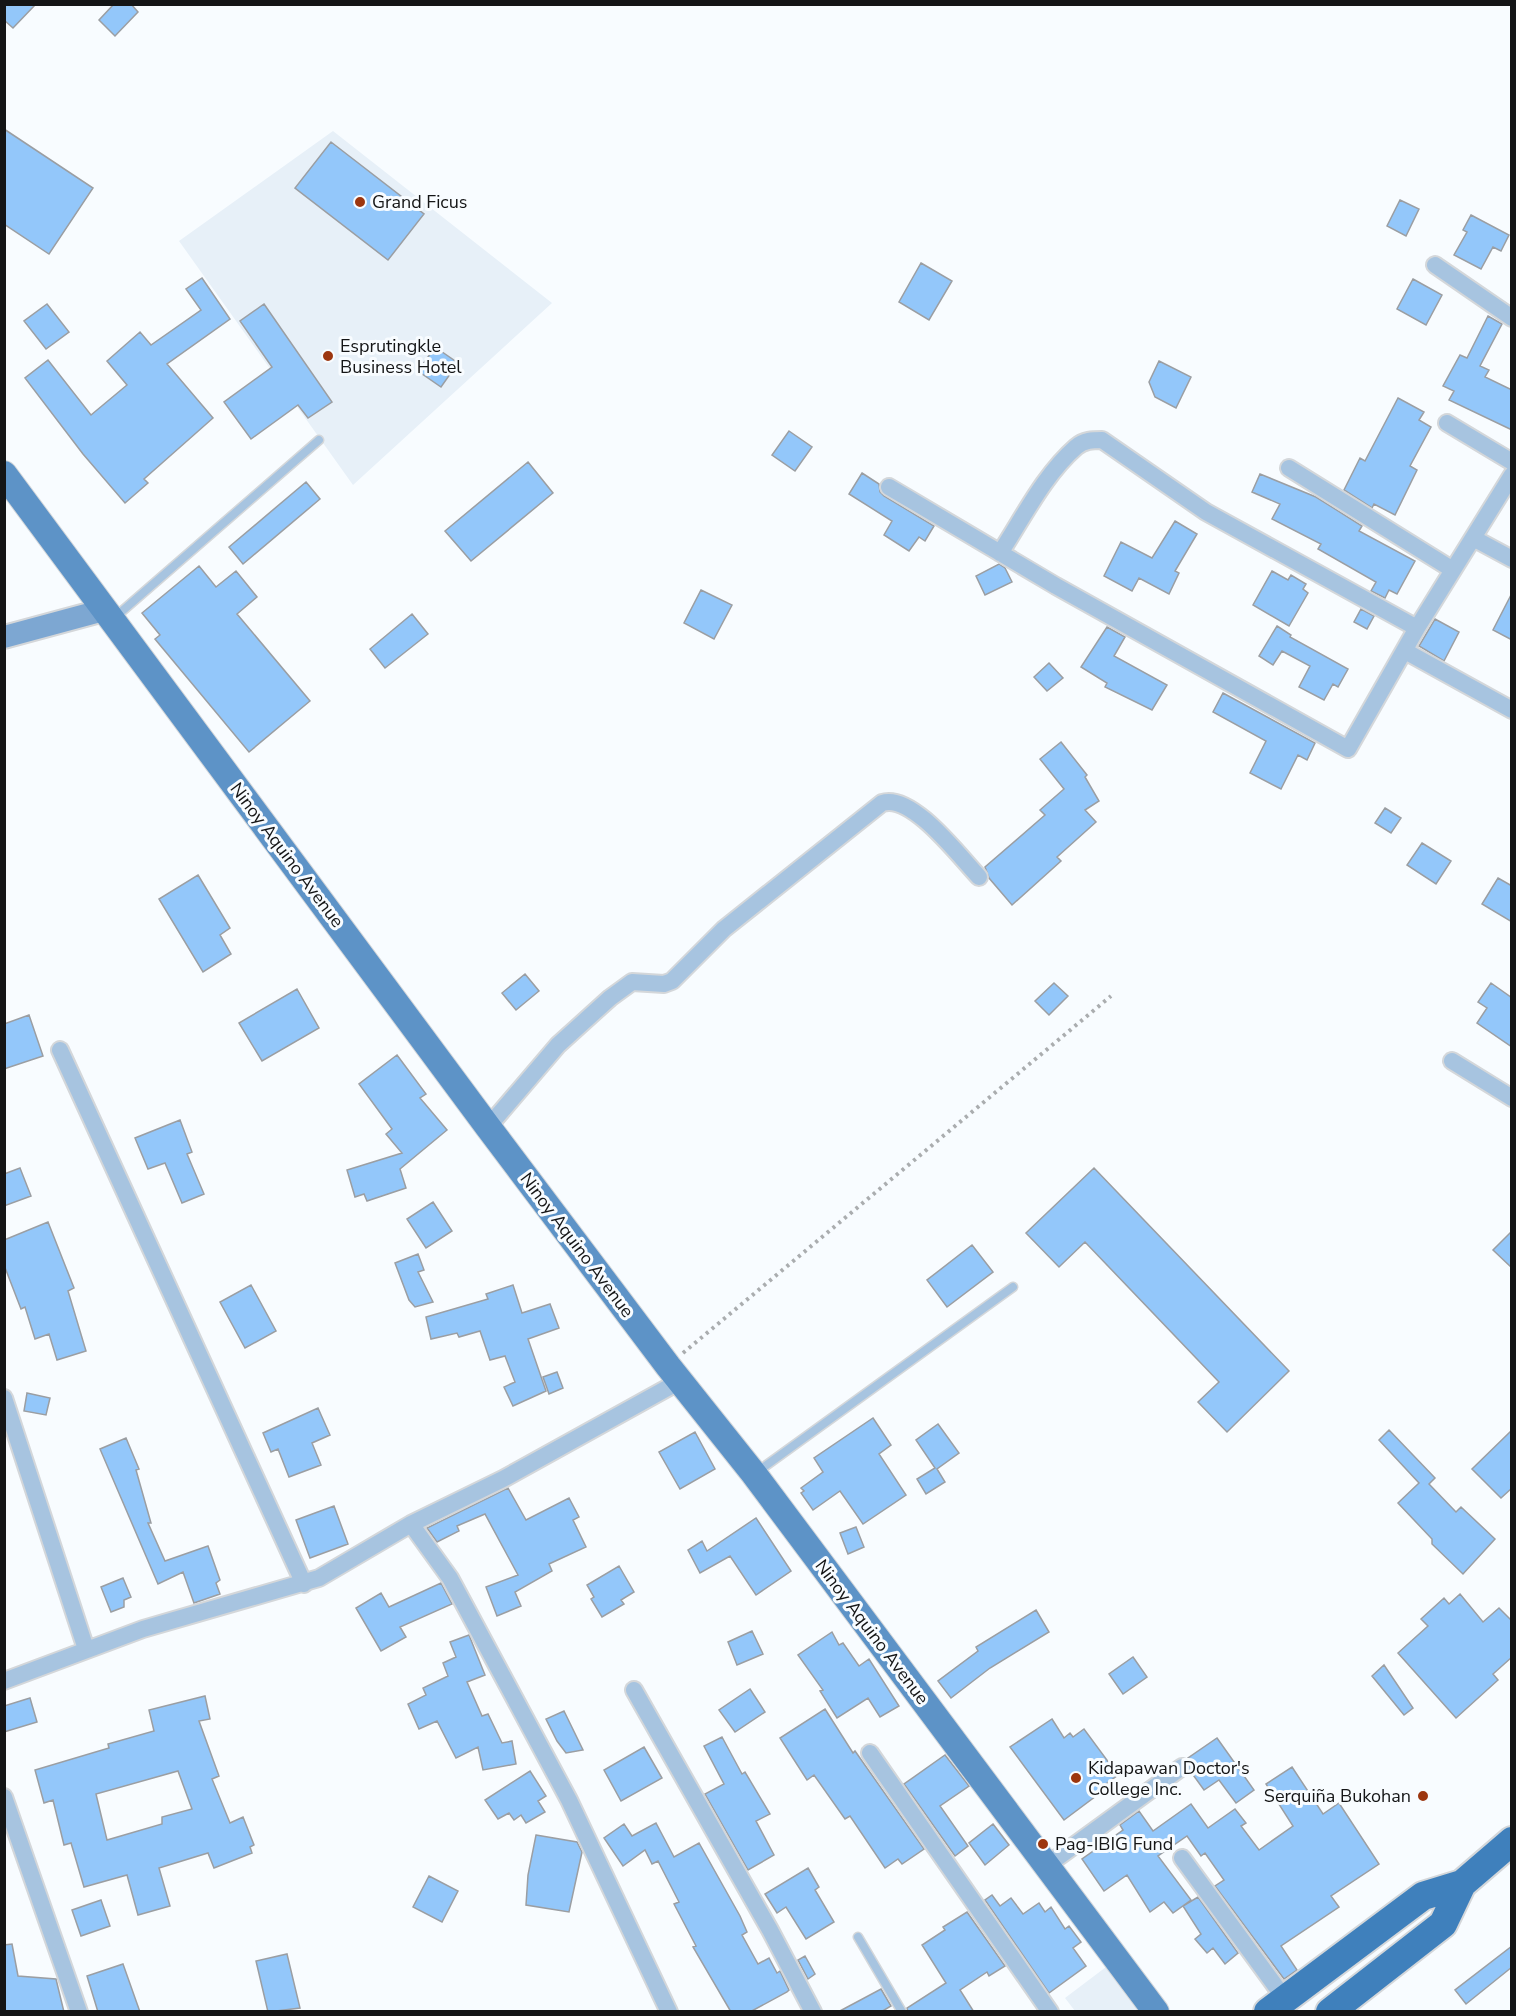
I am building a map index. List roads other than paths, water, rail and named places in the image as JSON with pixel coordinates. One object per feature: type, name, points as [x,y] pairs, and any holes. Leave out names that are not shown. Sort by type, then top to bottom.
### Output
[{"type":"highway","points":[[1276,2005],[1423,1896],[1462,1884],[1512,1841]]},
{"type":"highway","points":[[1330,2012],[1443,1924],[1462,1884]]},
{"type":"main road","name":"Ninoy Aquino Avenue","points":[[4,474],[488,1127],[674,1373],[754,1474],[1156,2012]]},
{"type":"street","points":[[1435,265],[1512,318]]},
{"type":"street","points":[[1447,423],[1512,462]]},
{"type":"street","points":[[1000,553],[1046,482],[1077,446],[1090,440],[1102,440],[1206,512],[1417,628]]},
{"type":"street","points":[[1289,468],[1453,570]]},
{"type":"street","points":[[889,487],[1000,553],[1348,748],[1417,628],[1512,475]]},
{"type":"street","points":[[1473,538],[1512,559]]},
{"type":"street","points":[[4,637],[108,615]]},
{"type":"street","points":[[1405,651],[1512,710]]},
{"type":"street","points":[[488,1127],[558,1045],[610,998],[632,982],[664,984],[672,981],[724,929],[882,803],[893,800],[913,809],[979,877]]},
{"type":"street","points":[[60,1050],[304,1584]]},
{"type":"street","points":[[1452,1061],[1512,1098]]},
{"type":"street","points":[[4,1681],[142,1629],[304,1584],[366,1553],[411,1524],[502,1479],[674,1373]]},
{"type":"street","points":[[4,1398],[86,1649]]},
{"type":"street","points":[[411,1524],[450,1578],[569,1800],[669,2012]]},
{"type":"street","points":[[634,1690],[770,1930],[813,2012]]},
{"type":"street","points":[[870,1753],[1050,2012]]},
{"type":"street","points":[[1046,1866],[1182,1767]]},
{"type":"street","points":[[4,1797],[79,2012]]},
{"type":"street","points":[[1182,1858],[1276,2005]]},
{"type":"lane","points":[[108,615],[319,440]]},
{"type":"lane","points":[[754,1474],[1012,1287]]},
{"type":"lane","points":[[858,1937],[902,2012]]},
{"type":"place","name":"Grand Ficus","points":[[360,202]]},
{"type":"place","name":"Esprutingkle Business Hotel","points":[[328,356]]},
{"type":"place","name":"Kidapawan Doctor's College Inc.","points":[[1076,1778]]},
{"type":"place","name":"Serquiña Bukohan","points":[[1423,1796]]},
{"type":"place","name":"Pag-IBIG Fund","points":[[1043,1844]]}]
